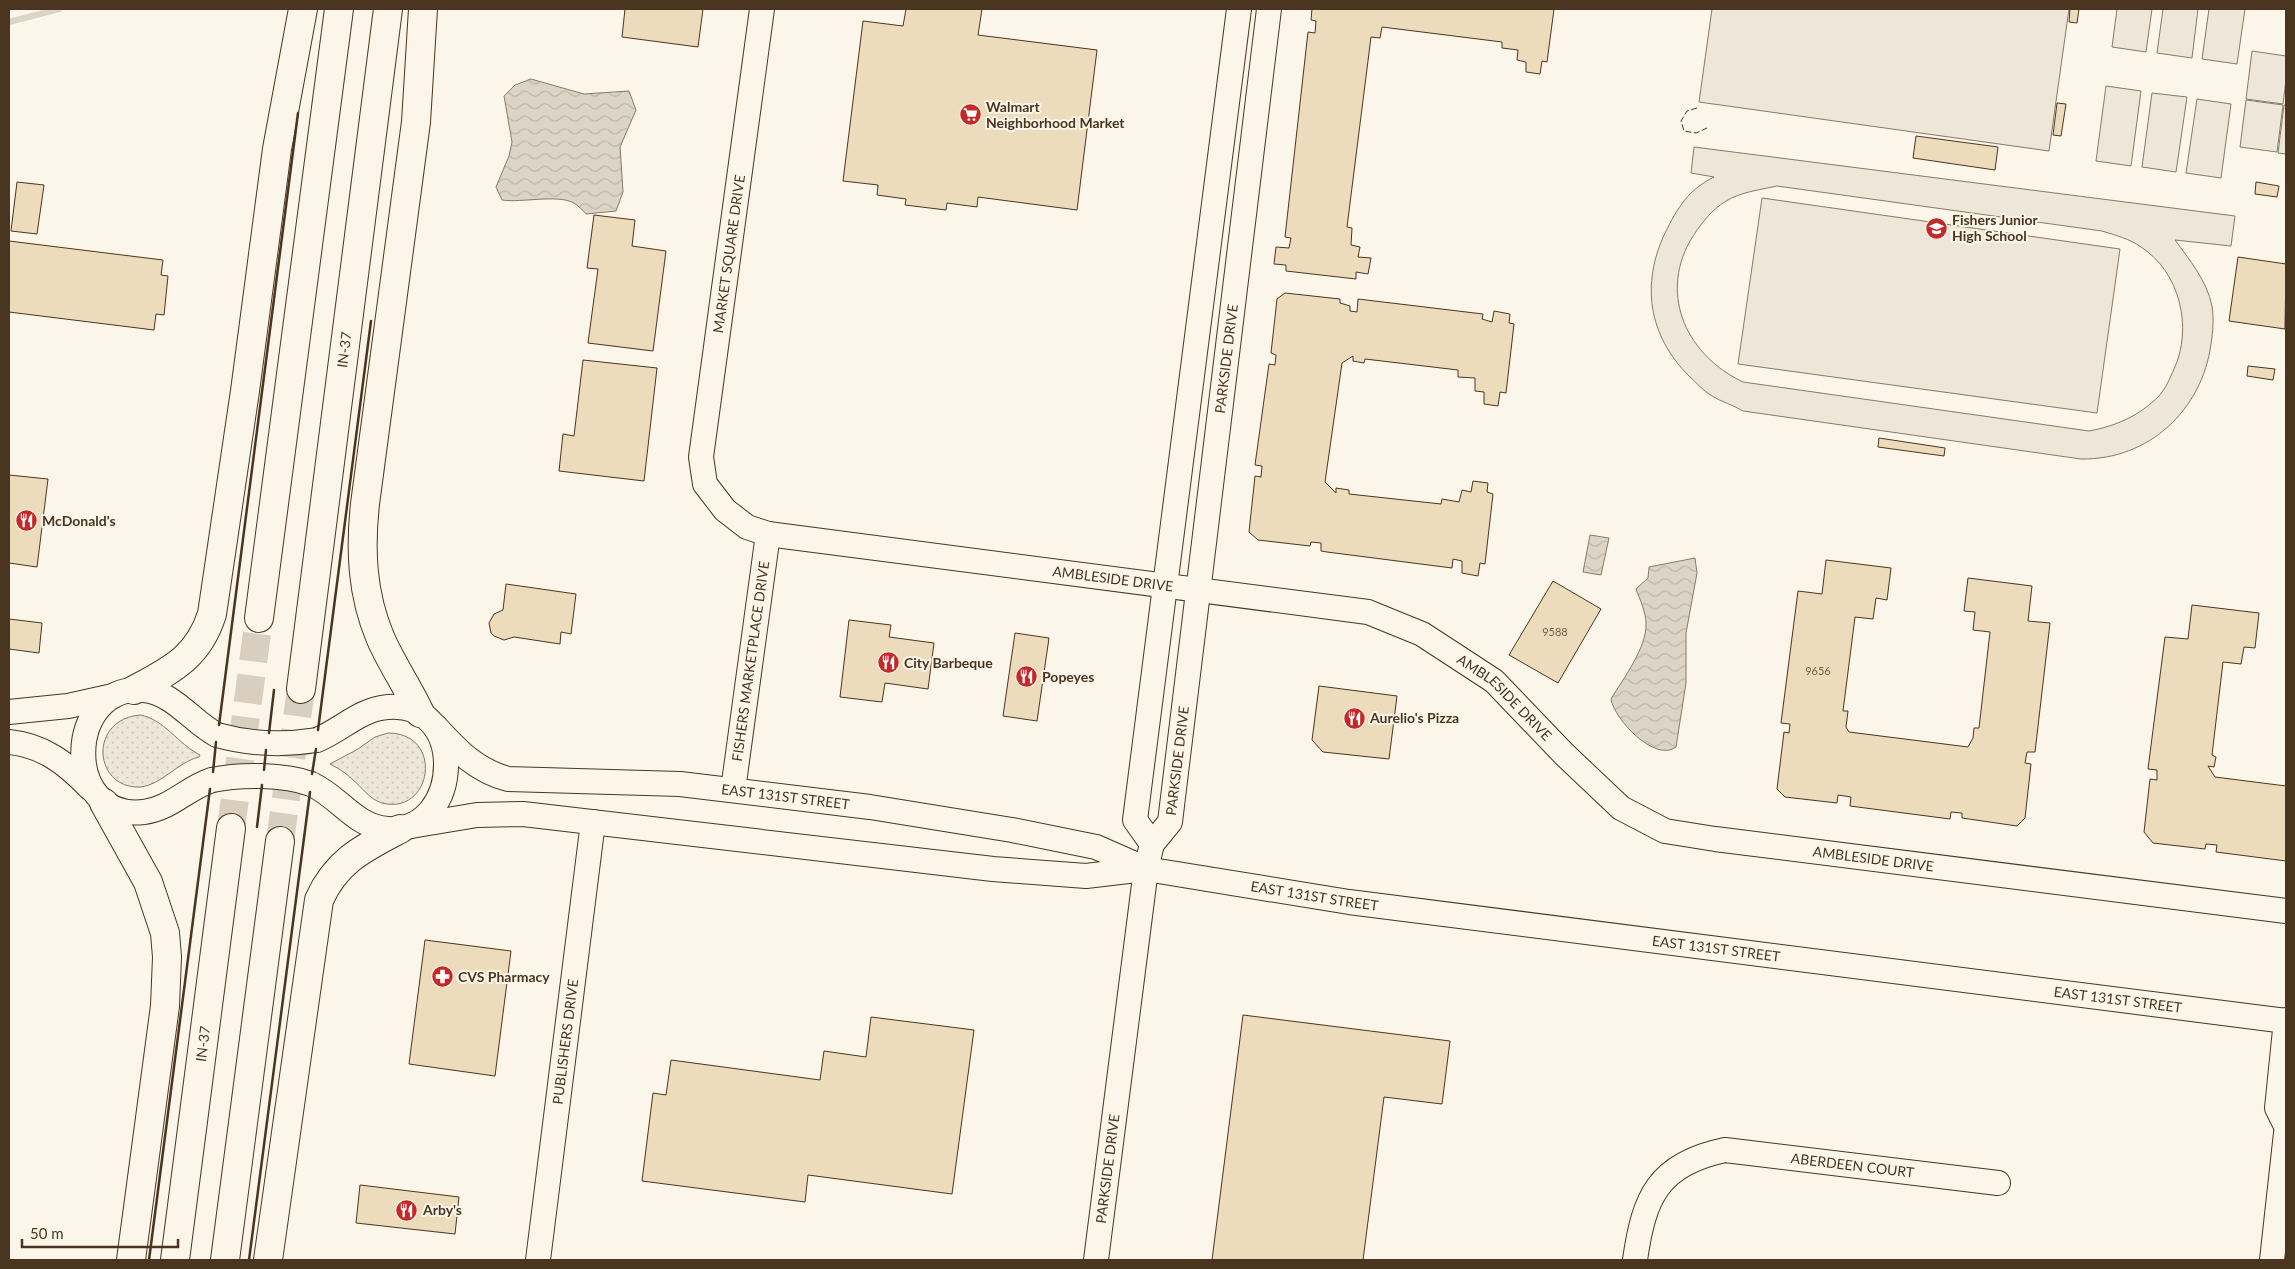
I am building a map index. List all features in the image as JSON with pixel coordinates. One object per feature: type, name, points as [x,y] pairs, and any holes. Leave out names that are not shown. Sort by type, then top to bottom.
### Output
[{"type":"highway","points":[[124,693],[178,665],[189,655],[204,635],[212,614],[245,392],[277,149],[303,9]]},
{"type":"highway","points":[[259,618],[338,9]]},
{"type":"highway","name":"IN-37","points":[[301,689],[388,9]]},
{"type":"highway","points":[[424,9],[416,122],[365,504],[362,551],[364,576],[374,620],[381,639],[428,719]]},
{"type":"highway","points":[[99,797],[148,882],[164,933],[167,957],[165,1006],[131,1260]]},
{"type":"highway","points":[[268,1260],[320,900],[334,873],[350,857],[406,827]]},
{"type":"highway","name":"IN-37","points":[[175,1260],[230,828]]},
{"type":"highway","points":[[225,1260],[280,841]]},
{"type":"street","name":"MARKET SQUARE DRIVE","points":[[714,495],[705,484],[701,457],[762,9]]},
{"type":"street","points":[[1152,844],[1135,820],[1239,9]]},
{"type":"street","name":"PARKSIDE DRIVE","points":[[1096,1260],[1146,869],[1152,844],[1170,822],[1269,9]]},
{"type":"street","name":"AMBLESIDE DRIVE","points":[[714,495],[725,510],[747,527],[768,534],[1368,612],[1422,634],[1494,681],[1564,754],[1621,808],[1665,831],[1715,839],[2286,911]]},
{"type":"street","name":"FISHERS MARKETPLACE DRIVE","points":[[733,790],[768,534]]},
{"type":"street","points":[[9,712],[68,706],[124,693],[158,692],[217,735],[250,741],[288,742],[317,740],[339,730],[365,713],[376,709],[404,708],[428,719],[445,749],[447,773],[440,796],[430,811],[406,827]]},
{"type":"street","points":[[99,797],[84,764],[85,733],[96,713],[124,693]]},
{"type":"street","name":"EAST 131ST STREET","points":[[428,719],[471,763],[486,772],[508,779],[534,782],[636,782],[733,790],[870,807],[1096,846],[1146,869],[1350,902],[2286,1020]]},
{"type":"street","points":[[9,742],[24,744],[49,754],[69,768],[99,797]]},
{"type":"street","name":"EAST 131ST STREET","points":[[99,797],[128,812],[152,811],[165,806],[194,788],[212,780],[225,777],[293,779],[311,784],[330,794],[359,820],[378,828],[406,827],[498,814],[523,814],[1027,872],[1086,876],[1146,869]]},
{"type":"street","name":"PUBLISHERS DRIVE","points":[[538,1260],[593,822]]},
{"type":"street","points":[[2286,1020],[2277,1108],[2286,1126]]},
{"type":"street","points":[[2272,1260],[2286,1133]]},
{"type":"street","name":"ABERDEEN COURT","points":[[1635,1260],[1643,1214],[1650,1198],[1675,1169],[1690,1159],[1706,1154],[1725,1150],[1998,1183]]},
{"type":"shaded area","points":[[1712,9],[2069,9],[2049,151],[1699,102]]},
{"type":"shaded area","points":[[2117,9],[2152,9],[2146,52],[2112,47]]},
{"type":"shaded area","points":[[2163,9],[2198,9],[2192,58],[2157,53]]},
{"type":"shaded area","points":[[2209,9],[2245,9],[2237,64],[2202,59]]},
{"type":"shaded area","points":[[2252,51],[2286,56],[2283,104],[2246,99]]},
{"type":"shaded area","points":[[2106,86],[2141,91],[2131,166],[2096,161]]},
{"type":"shaded area","points":[[2152,93],[2187,97],[2176,172],[2142,167]]},
{"type":"shaded area","points":[[2197,99],[2231,104],[2221,178],[2186,173]]},
{"type":"shaded area","points":[[2246,100],[2283,105],[2277,152],[2240,147]]},
{"type":"shaded area","points":[[2284,105],[2286,105],[2286,154],[2278,153]]},
{"type":"shaded area","points":[[1694,147],[2235,216],[2231,246],[2175,240],[2202,279],[2210,297],[2213,320],[2206,368],[2184,410],[2168,427],[2150,440],[2129,451],[2106,457],[2081,459],[1743,411],[1709,394],[1675,360],[1657,326],[1653,308],[1651,290],[1653,271],[1657,252],[1665,233],[1674,215],[1690,194],[1714,177],[1691,173]],"holes":[[[1777,186],[2102,231],[2137,244],[2154,258],[2165,271],[2174,286],[2179,302],[2182,336],[2180,353],[2174,369],[2159,396],[2135,415],[2109,426],[2089,431],[1743,382],[1724,371],[1707,357],[1694,341],[1684,323],[1679,303],[1677,283],[1681,262],[1690,241],[1706,219],[1715,209],[1738,195]]]},
{"type":"shaded area","points":[[1762,198],[2120,249],[2097,413],[1738,364]]},
{"type":"shaded area","points":[[140,715],[156,721],[200,755],[199,757],[156,782],[141,787],[125,785],[114,778],[106,767],[103,754],[105,741],[111,729],[123,720]]},
{"type":"shaded area","points":[[388,733],[406,737],[418,746],[424,759],[425,773],[421,787],[412,798],[399,804],[377,801],[369,796],[356,782],[330,764],[358,749],[375,737]]},
{"type":"water","points":[[531,79],[584,94],[629,91],[636,110],[620,147],[623,192],[616,211],[586,214],[574,203],[558,199],[502,200],[496,187],[509,156],[512,142],[504,96],[515,85]]},
{"type":"water","points":[[1590,535],[1609,538],[1601,575],[1583,572]]},
{"type":"water","points":[[1695,558],[1697,573],[1686,633],[1686,683],[1676,747],[1667,750],[1657,749],[1647,744],[1627,727],[1619,717],[1611,699],[1643,643],[1646,620],[1636,589],[1648,578],[1649,567]]},
{"type":"building","points":[[625,9],[703,9],[698,47],[622,37]]},
{"type":"building","name":"Walmart Neighborhood Market","points":[[906,9],[982,9],[978,35],[1097,50],[1077,210],[978,197],[977,207],[947,203],[946,210],[905,205],[906,199],[877,195],[878,185],[843,181],[863,21],[903,26]]},
{"type":"building","points":[[1312,9],[1554,9],[1547,62],[1542,61],[1540,74],[1526,72],[1526,62],[1517,60],[1518,50],[1502,48],[1502,42],[1382,27],[1380,38],[1371,37],[1347,227],[1352,228],[1351,245],[1360,247],[1358,257],[1371,258],[1368,274],[1356,272],[1356,279],[1286,271],[1286,265],[1274,264],[1276,247],[1289,248],[1291,238],[1285,237],[1308,32],[1315,33],[1316,21],[1311,20]]},
{"type":"building","points":[[2070,9],[2079,9],[2077,23],[2069,22]]},
{"type":"building","points":[[2057,103],[2066,104],[2061,136],[2053,135]]},
{"type":"building","points":[[1916,136],[1998,147],[1995,170],[1913,158]]},
{"type":"building","points":[[17,182],[44,185],[37,234],[11,231]]},
{"type":"building","points":[[2256,182],[2279,186],[2277,197],[2255,194]]},
{"type":"building","points":[[594,215],[635,220],[632,246],[666,251],[653,351],[588,343],[598,269],[587,268]]},
{"type":"building","points":[[9,241],[163,260],[161,275],[168,276],[164,315],[156,314],[154,330],[9,312]]},
{"type":"building","points":[[2238,257],[2286,264],[2285,329],[2229,321]]},
{"type":"building","points":[[1285,293],[1340,299],[1340,303],[1350,306],[1350,311],[1357,312],[1358,299],[1483,314],[1482,319],[1492,322],[1494,311],[1510,314],[1509,323],[1514,324],[1506,393],[1500,392],[1498,406],[1484,404],[1484,392],[1475,391],[1475,378],[1458,377],[1458,370],[1365,359],[1364,363],[1353,361],[1353,356],[1342,363],[1325,482],[1336,493],[1336,488],[1349,490],[1349,494],[1441,504],[1442,499],[1459,502],[1462,490],[1471,492],[1473,481],[1488,483],[1487,492],[1493,494],[1485,564],[1480,563],[1478,576],[1462,573],[1462,561],[1453,559],[1452,568],[1327,552],[1321,551],[1321,543],[1311,542],[1310,546],[1258,540],[1249,532],[1255,476],[1261,477],[1262,466],[1255,465],[1269,364],[1275,365],[1276,355],[1271,353],[1277,299]]},
{"type":"building","points":[[583,360],[657,368],[644,481],[559,471],[563,434],[574,436]]},
{"type":"building","points":[[2248,366],[2275,369],[2273,380],[2247,376]]},
{"type":"building","points":[[1879,438],[1945,448],[1944,456],[1878,447]]},
{"type":"building","name":"McDonald's","points":[[9,475],[48,479],[37,567],[9,563]]},
{"type":"building","points":[[1826,560],[1891,568],[1887,600],[1876,598],[1873,619],[1855,617],[1843,711],[1848,711],[1846,727],[1849,732],[1968,747],[1973,738],[1974,728],[1979,728],[1990,632],[1973,630],[1975,612],[1964,611],[1968,578],[2032,586],[2028,621],[2050,623],[2035,752],[2027,752],[2025,763],[2031,764],[2025,818],[2017,826],[1962,818],[1962,813],[1951,812],[1950,819],[1850,806],[1851,797],[1838,795],[1837,803],[1785,797],[1777,789],[1784,732],[1789,733],[1790,724],[1781,723],[1798,591],[1822,594]]},
{"type":"building","points":[[1553,581],[1601,609],[1558,683],[1509,655]]},
{"type":"building","points":[[506,584],[576,594],[571,634],[561,632],[560,644],[514,637],[504,640],[494,636],[491,633],[489,623],[494,614],[503,610]]},
{"type":"building","points":[[2192,605],[2259,613],[2255,648],[2244,647],[2241,664],[2223,662],[2212,755],[2216,757],[2214,767],[2208,766],[2215,777],[2286,786],[2286,861],[2216,852],[2217,845],[2206,844],[2205,849],[2153,843],[2144,832],[2150,779],[2157,780],[2157,770],[2148,769],[2165,637],[2188,639]]},
{"type":"building","points":[[9,619],[42,623],[39,653],[9,649]]},
{"type":"building","name":"City Barbeque","points":[[849,620],[891,625],[889,637],[934,643],[928,689],[885,683],[882,702],[840,697]]},
{"type":"building","name":"Popeyes","points":[[1015,633],[1049,638],[1037,721],[1003,716]]},
{"type":"building","name":"Aurelio's Pizza","points":[[1319,686],[1397,696],[1389,759],[1323,752],[1312,740]]},
{"type":"building","name":"CVS Pharmacy","points":[[425,940],[511,951],[495,1076],[409,1064]]},
{"type":"building","points":[[1243,1015],[1450,1041],[1442,1104],[1384,1097],[1363,1260],[1212,1260]]},
{"type":"building","points":[[871,1017],[974,1030],[952,1194],[808,1175],[805,1202],[642,1181],[653,1093],[666,1095],[671,1060],[820,1080],[824,1051],[866,1057]]},
{"type":"building","name":"Arby's","points":[[360,1185],[459,1197],[455,1234],[356,1223]]},
{"type":"waterway","points":[[9,22],[59,9]]},
{"type":"tunnel","points":[[231,828],[259,618]]},
{"type":"tunnel","points":[[280,841],[301,689]]},
{"type":"fence","points":[[1697,108],[1687,111],[1681,121],[1684,131],[1696,133],[1707,128]]},
{"type":"wall","points":[[219,725],[298,113]]},
{"type":"wall","points":[[318,730],[371,321]]},
{"type":"wall","points":[[269,733],[274,690]]},
{"type":"wall","points":[[213,772],[216,742]]},
{"type":"wall","points":[[312,774],[316,749]]},
{"type":"wall","points":[[264,770],[266,750]]},
{"type":"wall","points":[[257,827],[262,785]]},
{"type":"wall","points":[[149,1260],[210,789]]},
{"type":"wall","points":[[249,1260],[310,792]]},
{"type":"place","name":"Walmart Neighborhood Market","points":[[970,115]]},
{"type":"place","name":"Fishers Junior High School","points":[[1936,228]]},
{"type":"place","name":"McDonald's","points":[[26,521]]},
{"type":"place","name":"City Barbeque","points":[[888,663]]},
{"type":"place","name":"Popeyes","points":[[1026,677]]},
{"type":"place","name":"Aurelio's Pizza","points":[[1354,718]]},
{"type":"place","name":"CVS Pharmacy","points":[[442,977]]},
{"type":"place","name":"Arby's","points":[[407,1210]]}]
